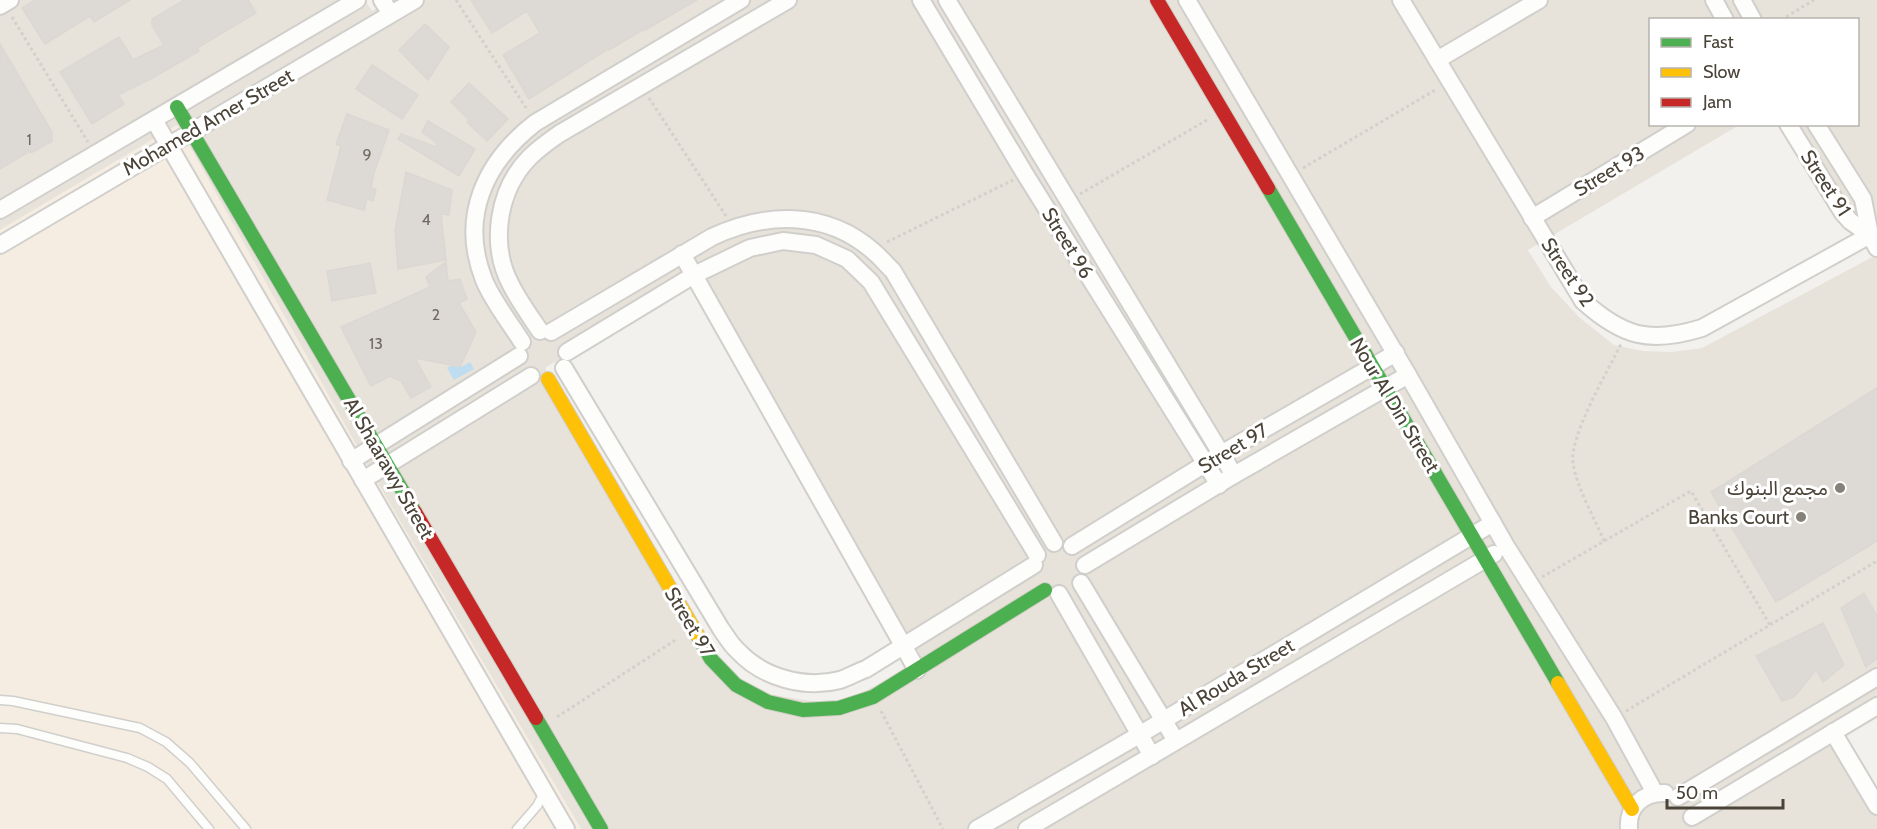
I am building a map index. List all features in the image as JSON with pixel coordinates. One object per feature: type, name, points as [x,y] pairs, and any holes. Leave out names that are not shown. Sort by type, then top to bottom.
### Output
[{"type":"street","points":[[382,0],[391,14]]},
{"type":"street","name":"Mohamed Amer Street","points":[[0,245],[415,0]]},
{"type":"street","points":[[540,378],[525,371],[520,349],[484,281],[477,256],[474,231],[477,205],[485,181],[498,158],[515,139],[535,123],[741,0]]},
{"type":"street","points":[[566,360],[562,340],[546,332],[510,284],[503,266],[499,228],[502,208],[517,173],[543,145],[788,0]]},
{"type":"street","name":"Street 96","points":[[921,0],[1025,174],[1219,484]]},
{"type":"street","name":"Street 96","points":[[947,0],[1234,475]]},
{"type":"street","name":"Nour Al Din Street","points":[[1157,0],[1486,558],[1628,823]]},
{"type":"street","name":"Nour Al Din Street","points":[[1187,0],[1396,353],[1506,546],[1614,718],[1655,793]]},
{"type":"street","name":"Street 92","points":[[1401,0],[1582,301],[1603,319],[1627,332],[1652,337],[1678,336],[1702,328],[1873,241]]},
{"type":"street","points":[[1437,60],[1539,0]]},
{"type":"street","points":[[1714,0],[1724,18]]},
{"type":"street","points":[[1742,0],[1752,18]]},
{"type":"street","points":[[355,1],[369,27]]},
{"type":"street","name":"Mohamed Amer Street","points":[[0,210],[355,1]]},
{"type":"street","name":"Al Shaarawy Street","points":[[177,107],[601,829]]},
{"type":"street","name":"Al Shaarawy Street","points":[[154,120],[566,829]]},
{"type":"street","name":"Street 93","points":[[1532,218],[1684,126]]},
{"type":"street","name":"Street 91","points":[[1789,126],[1844,213],[1873,241]]},
{"type":"street","name":"Street 91","points":[[1817,126],[1863,200],[1873,241]]},
{"type":"street","points":[[351,460],[520,349],[530,334],[546,332],[733,227],[762,219],[791,218],[820,223],[848,234],[872,250],[892,271],[1054,543]]},
{"type":"street","points":[[363,480],[540,378],[554,377],[566,360],[694,275],[750,248],[783,241],[816,245],[847,259],[871,282],[1035,560],[1036,579],[1052,592],[1152,756]]},
{"type":"street","points":[[682,255],[917,670]]},
{"type":"street","name":"Street 97","points":[[1072,546],[1221,454],[1396,353]]},
{"type":"street","name":"Street 97","points":[[566,360],[715,619],[738,651],[759,669],[785,680],[813,683],[840,680],[866,669],[904,647],[1035,560]]},
{"type":"street","name":"Street 97","points":[[1085,565],[1234,475],[1408,375]]},
{"type":"street","name":"Street 97","points":[[540,378],[711,659],[736,685],[768,702],[803,710],[839,708],[873,697],[1052,592]]},
{"type":"street","name":"Al Rouda Street","points":[[977,829],[1493,523]]},
{"type":"street","points":[[1035,560],[1044,547],[1054,543],[1072,546],[1081,554],[1085,565],[1081,583],[1071,591],[1052,592]]},
{"type":"street","name":"Al Rouda Street","points":[[1027,829],[1506,546]]},
{"type":"street","points":[[1081,583],[1176,741]]},
{"type":"street","points":[[1678,797],[1877,677]]},
{"type":"street","points":[[1628,823],[1642,798],[1663,792],[1678,797],[1684,803],[1692,823],[1877,706]]},
{"type":"street","points":[[1833,732],[1877,806]]},
{"type":"lane","points":[[0,700],[140,728],[166,742],[190,763],[246,829]]},
{"type":"lane","points":[[0,728],[28,732],[127,758],[148,767],[167,779],[208,829]]},
{"type":"lane","points":[[517,829],[537,806],[544,793]]},
{"type":"path","points":[[456,0],[535,123]]},
{"type":"path","points":[[1784,18],[1814,0]]},
{"type":"path","points":[[4,3],[95,154]]},
{"type":"path","points":[[1291,175],[1450,82]]},
{"type":"path","points":[[642,87],[733,227]]},
{"type":"path","points":[[1068,201],[1221,112]]},
{"type":"path","points":[[872,250],[1025,174]]},
{"type":"path","points":[[1604,541],[1575,473],[1573,453],[1577,434],[1627,332]]},
{"type":"path","points":[[1530,584],[1691,491],[1770,625]]},
{"type":"path","points":[[1614,718],[1877,561]]},
{"type":"path","points":[[541,728],[694,628]]},
{"type":"path","points":[[873,697],[943,829]]},
{"type":"shaded area","points":[[0,0],[365,0],[372,11],[391,0],[1877,0],[1877,708],[1830,736],[1877,813],[1877,829],[581,829],[373,475],[177,125],[0,230]],"holes":[[[1649,18],[1859,18],[1859,126],[1801,126],[1876,255],[1702,348],[1672,352],[1643,351],[1614,345],[1580,318],[1551,287],[1528,250],[1738,126],[1649,126]],[[701,273],[924,662],[836,705],[761,693],[730,672],[707,641],[545,368]]]},
{"type":"shaded area","points":[[178,125],[373,475],[581,829],[0,829],[0,230]]},
{"type":"water","points":[[470,362],[474,369],[454,380],[447,368],[461,367]]},
{"type":"building","points":[[35,0],[130,0],[94,22],[90,16],[45,44],[22,8]]},
{"type":"building","points":[[184,0],[248,0],[256,13],[197,48],[199,51],[118,95],[124,104],[92,124],[60,72],[119,37],[133,60],[164,45],[152,25],[152,19]]},
{"type":"building","points":[[471,0],[697,0],[608,49],[529,99],[503,55],[540,33],[527,11],[492,33]]},
{"type":"building","points":[[425,24],[449,47],[428,80],[399,50]]},
{"type":"building","points":[[0,44],[52,132],[52,141],[0,169]]},
{"type":"building","points":[[372,65],[418,95],[402,119],[356,89]]},
{"type":"building","points":[[469,83],[508,119],[487,141],[467,122],[469,120],[451,102]]},
{"type":"building","points":[[347,114],[389,130],[374,173],[371,188],[376,189],[373,201],[367,199],[364,210],[327,200],[341,146],[336,144]]},
{"type":"building","points":[[428,121],[475,149],[459,176],[398,139],[401,134],[436,147],[437,143],[422,132]]},
{"type":"building","points":[[406,172],[452,190],[449,215],[441,214],[446,260],[398,269],[395,231]]},
{"type":"building","points":[[446,262],[448,281],[460,279],[467,299],[459,303],[476,332],[460,367],[415,358],[431,387],[411,398],[401,381],[390,376],[371,386],[341,327],[430,287],[426,277]]},
{"type":"building","points":[[370,263],[376,293],[332,301],[327,271]]},
{"type":"building","name":"Banks Court","points":[[1877,388],[1877,541],[1776,602],[1711,492]]},
{"type":"building","points":[[1864,593],[1877,616],[1877,658],[1866,667],[1841,608]]},
{"type":"building","points":[[1823,623],[1844,665],[1823,682],[1816,670],[1794,697],[1782,701],[1756,656]]},
{"type":"traffic: fast","points":[[177,107],[415,512]]},
{"type":"traffic: fast","points":[[1268,188],[1558,683]]},
{"type":"traffic: fast","points":[[698,636],[711,659],[736,685],[768,702],[803,710],[839,708],[873,697],[1045,590]]},
{"type":"traffic: fast","points":[[536,718],[601,829]]},
{"type":"traffic: slow","points":[[548,379],[698,636]]},
{"type":"traffic: slow","points":[[1558,683],[1632,809]]},
{"type":"traffic: jam","points":[[1157,0],[1268,188]]},
{"type":"traffic: jam","points":[[415,512],[536,718]]},
{"type":"place","name":"مجمع البنوك","points":[[1840,488]]},
{"type":"place","name":"Banks Court","points":[[1801,517]]}]
